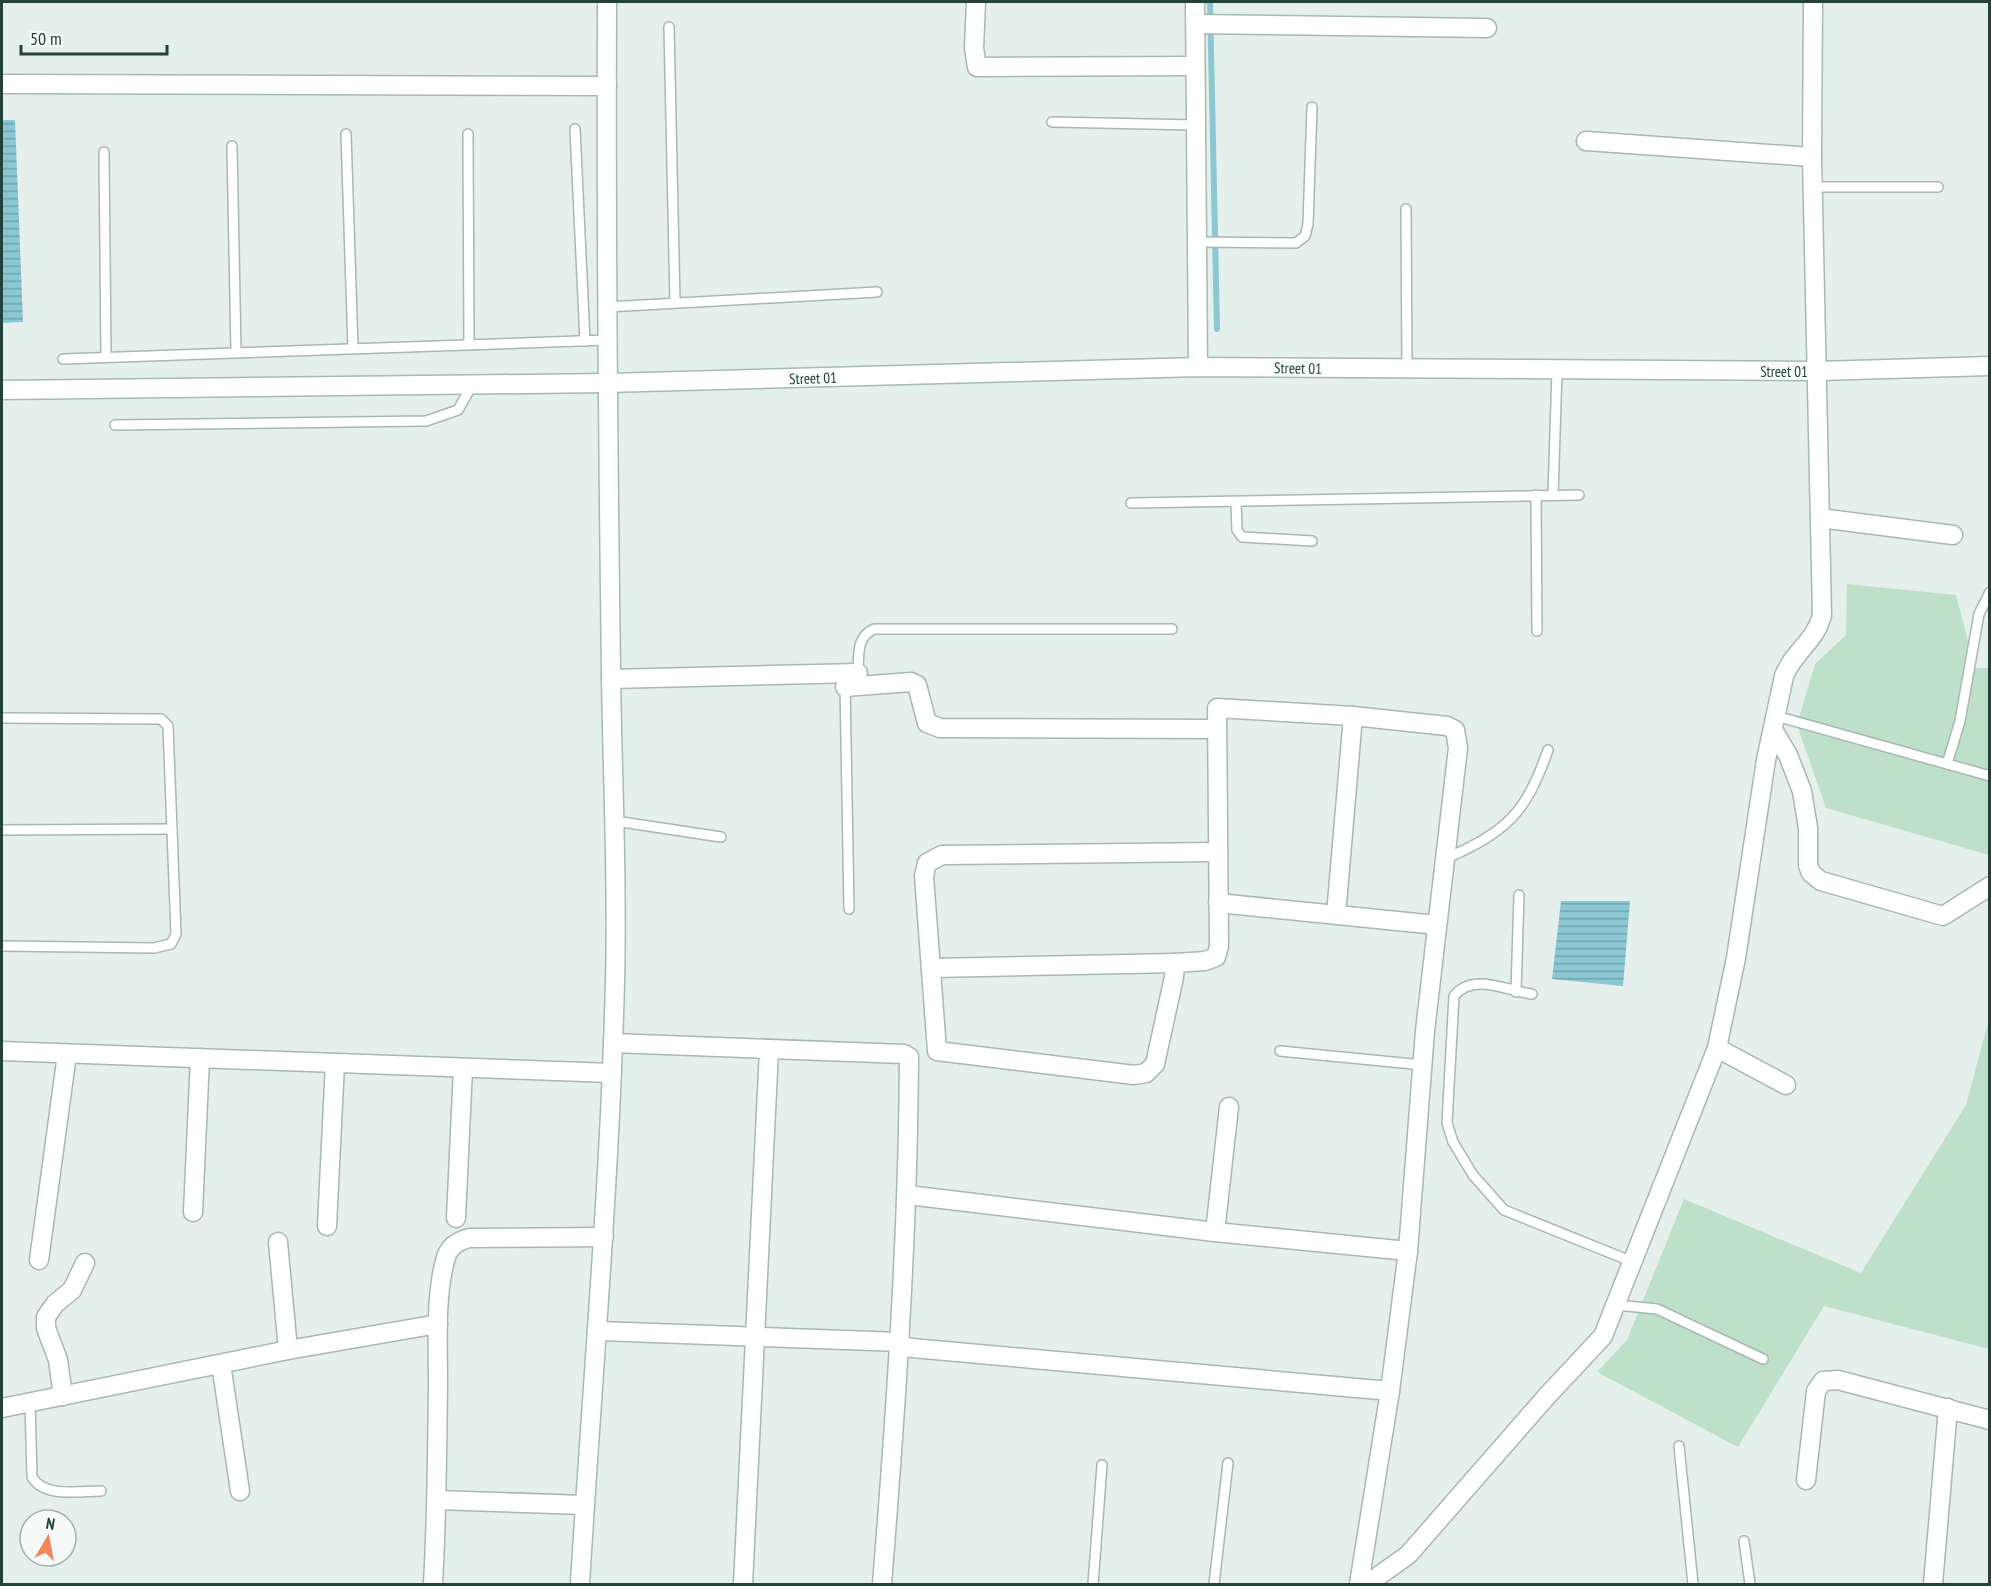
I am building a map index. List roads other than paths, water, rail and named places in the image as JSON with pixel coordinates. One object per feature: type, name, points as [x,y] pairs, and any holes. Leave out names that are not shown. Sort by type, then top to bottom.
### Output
[{"type":"street","points":[[580,1584],[599,1331],[613,1043],[615,821],[607,340],[607,2]]},
{"type":"street","points":[[976,2],[974,48],[977,67],[1194,66]]},
{"type":"street","points":[[1195,2],[1208,24],[1194,66],[1195,125],[1203,242],[1198,367]]},
{"type":"street","points":[[1367,1584],[1408,1555],[1547,1396],[1603,1336],[1717,1048],[1736,958],[1766,760],[1774,723],[1789,663],[1813,638],[1822,615],[1812,156],[1813,2]]},
{"type":"street","points":[[1208,24],[1487,28]]},
{"type":"street","points":[[2,84],[607,86]]},
{"type":"street","points":[[1586,141],[1812,156]]},
{"type":"street","name":"Street 01","points":[[2,390],[608,383],[1198,367],[1818,371],[1989,366]]},
{"type":"street","points":[[1820,518],[1953,536]]},
{"type":"street","points":[[611,679],[849,678],[911,682],[917,685],[927,723],[940,728],[1217,729]]},
{"type":"street","points":[[933,968],[1205,962],[1216,957],[1219,946],[1217,708],[1433,723],[1455,730],[1458,748],[1423,1065],[1408,1251],[1390,1391],[1359,1584]]},
{"type":"street","points":[[1336,915],[1353,716]]},
{"type":"street","points":[[1774,723],[1802,791],[1808,828],[1808,864],[1811,873],[1821,881],[1942,916],[1989,886]]},
{"type":"street","points":[[1175,963],[1155,1064],[1146,1073],[1134,1075],[937,1051],[933,968],[924,876],[927,863],[942,855],[1218,852]]},
{"type":"street","points":[[1218,903],[1437,925]]},
{"type":"street","points":[[613,1043],[904,1054],[909,1057],[908,1195],[901,1344],[882,1584]]},
{"type":"street","points":[[1717,1048],[1786,1085]]},
{"type":"street","points":[[743,1584],[753,1336],[769,1050]]},
{"type":"street","points":[[2,1051],[612,1073]]},
{"type":"street","points":[[39,1260],[67,1053]]},
{"type":"street","points":[[193,1212],[200,1058]]},
{"type":"street","points":[[327,1226],[335,1063]]},
{"type":"street","points":[[456,1218],[463,1068]]},
{"type":"street","points":[[1215,1232],[1229,1107]]},
{"type":"street","points":[[908,1195],[1215,1232],[1408,1251]]},
{"type":"street","points":[[433,1584],[438,1500],[438,1324],[445,1262],[455,1243],[469,1238],[604,1236]]},
{"type":"street","points":[[278,1242],[288,1350]]},
{"type":"street","points":[[63,1396],[57,1360],[46,1328],[46,1317],[55,1304],[72,1290],[85,1263]]},
{"type":"street","points":[[2,1408],[288,1350],[438,1324]]},
{"type":"street","points":[[599,1331],[901,1344],[1390,1391]]},
{"type":"street","points":[[221,1364],[240,1491]]},
{"type":"street","points":[[1806,1480],[1816,1391],[1823,1381],[1838,1380],[1989,1420]]},
{"type":"street","points":[[1933,1584],[1948,1408]]},
{"type":"street","points":[[438,1500],[585,1505]]},
{"type":"lane","points":[[669,27],[675,303]]},
{"type":"lane","points":[[1203,242],[1296,243],[1305,236],[1308,224],[1311,107]]},
{"type":"lane","points":[[1052,122],[1195,125]]},
{"type":"lane","points":[[574,129],[585,341]]},
{"type":"lane","points":[[346,134],[354,348]]},
{"type":"lane","points":[[468,134],[469,344]]},
{"type":"lane","points":[[232,146],[236,352]]},
{"type":"lane","points":[[104,152],[106,356]]},
{"type":"lane","points":[[1813,187],[1938,187]]},
{"type":"lane","points":[[1406,209],[1407,369]]},
{"type":"lane","points":[[607,306],[877,292]]},
{"type":"lane","points":[[63,359],[607,340]]},
{"type":"lane","points":[[1553,495],[1557,371]]},
{"type":"lane","points":[[115,424],[426,421],[458,410],[472,385]]},
{"type":"lane","points":[[1536,495],[1537,631]]},
{"type":"lane","points":[[1131,503],[1236,503],[1579,495]]},
{"type":"lane","points":[[1236,503],[1237,530],[1242,537],[1312,541]]},
{"type":"lane","points":[[1947,764],[1960,721],[1979,614],[1989,592]]},
{"type":"lane","points":[[849,909],[849,678],[860,639],[864,633],[874,629],[1172,629]]},
{"type":"lane","points":[[2,718],[161,719],[168,726],[171,734],[176,934],[171,945],[154,948],[2,946]]},
{"type":"lane","points":[[1774,723],[1989,776]]},
{"type":"lane","points":[[1445,859],[1476,845],[1516,816],[1534,788],[1548,750]]},
{"type":"lane","points":[[615,821],[721,837]]},
{"type":"lane","points":[[2,830],[172,829]]},
{"type":"lane","points":[[1516,992],[1519,895]]},
{"type":"lane","points":[[1532,994],[1481,983],[1472,984],[1454,996],[1446,1101],[1447,1123],[1453,1142],[1473,1174],[1504,1210],[1633,1262]]},
{"type":"lane","points":[[1280,1052],[1423,1065]]},
{"type":"lane","points":[[1616,1305],[1657,1310],[1763,1359]]},
{"type":"lane","points":[[30,1403],[32,1477],[36,1485],[51,1491],[100,1491]]},
{"type":"lane","points":[[1679,1446],[1693,1584]]},
{"type":"lane","points":[[1214,1584],[1228,1463]]},
{"type":"lane","points":[[1093,1584],[1102,1465]]},
{"type":"lane","points":[[1744,1541],[1750,1584]]},
{"type":"water","points":[[2,120],[15,120],[23,322],[2,323]]},
{"type":"water","points":[[1561,901],[1630,901],[1623,986],[1552,979]]},
{"type":"waterway","points":[[1210,2],[1217,329]]}]
